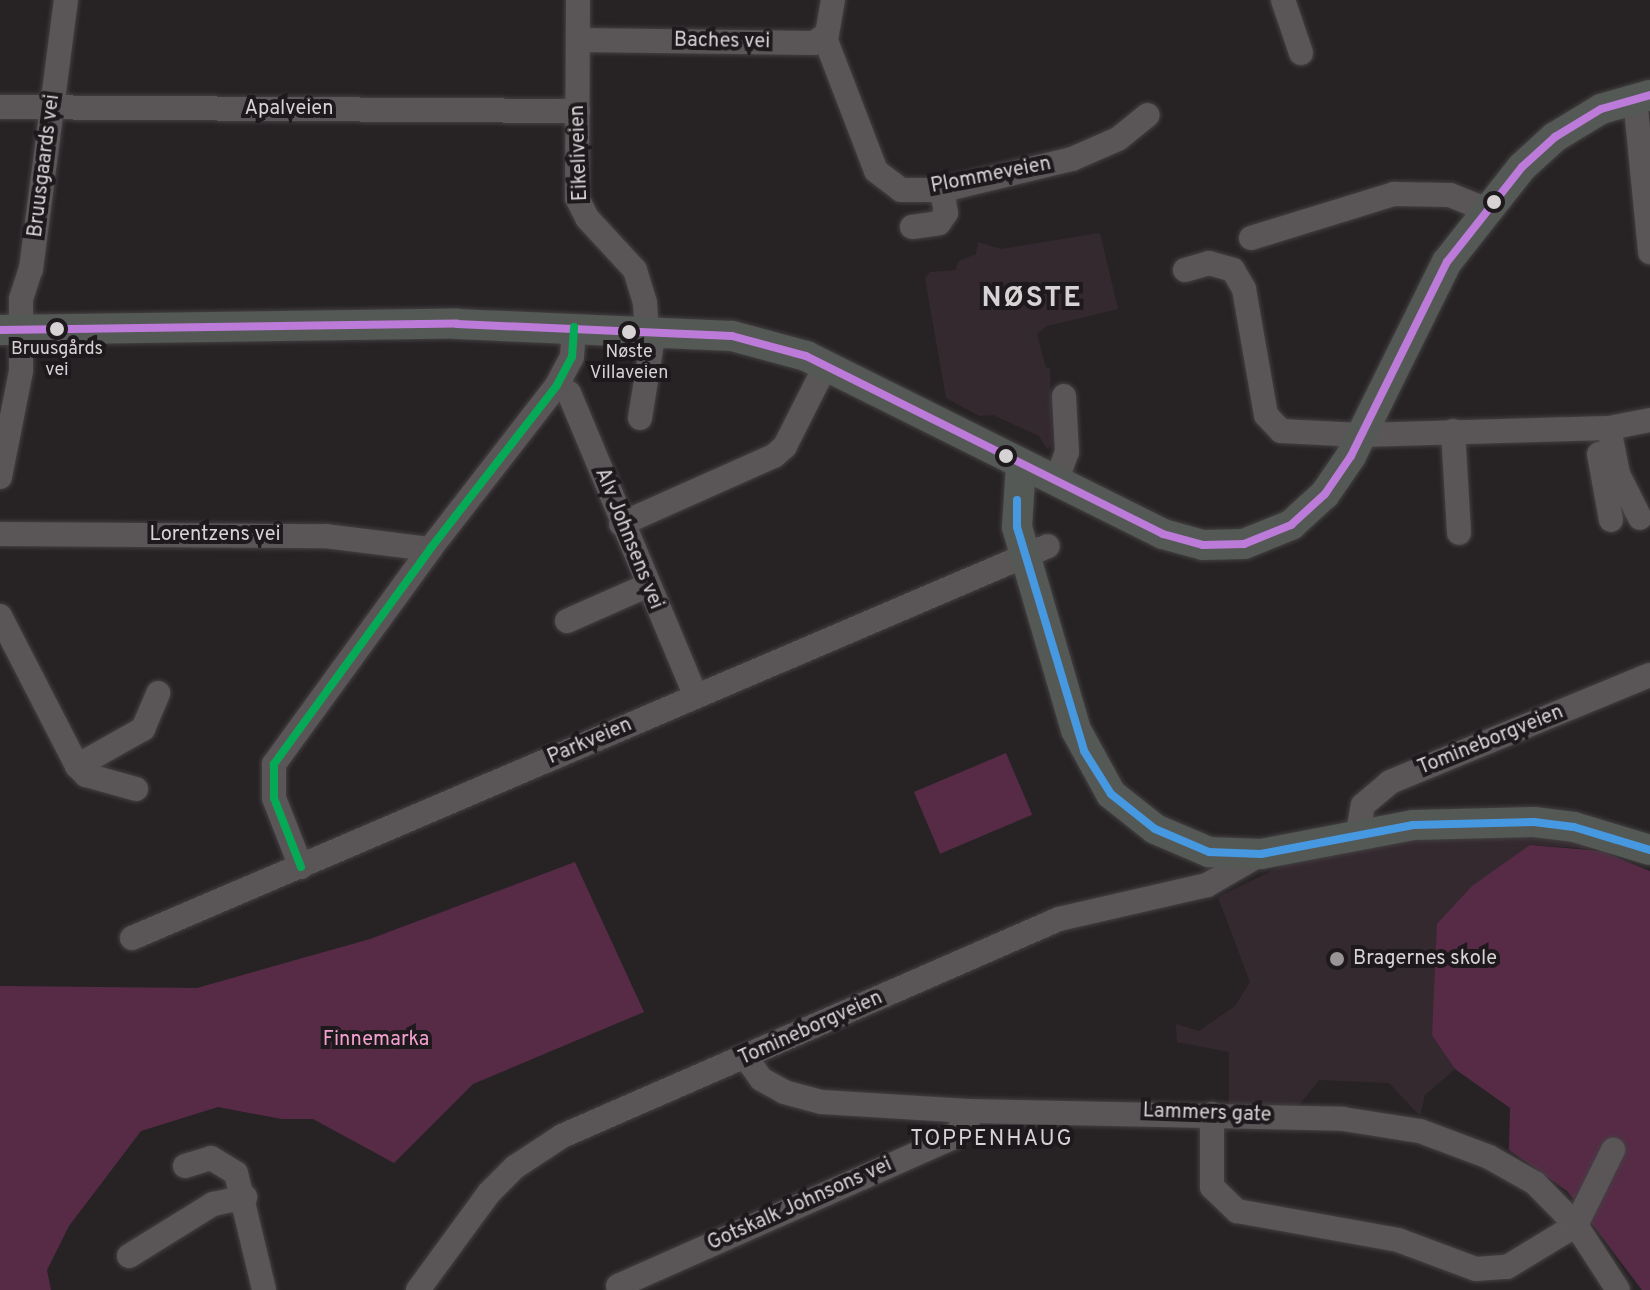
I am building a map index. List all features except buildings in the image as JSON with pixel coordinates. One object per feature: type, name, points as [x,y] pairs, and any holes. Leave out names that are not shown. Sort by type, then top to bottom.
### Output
[{"type":"main road","points":[[10,330],[574,327],[748,339],[826,365],[1040,474],[1177,539],[1215,546],[1244,544],[1271,536],[1312,508],[1343,470],[1428,295],[1485,209],[1561,132],[1601,109],[1642,97]]},
{"type":"main road","points":[[1040,474],[1032,547],[1076,730],[1111,794],[1139,818],[1184,843],[1209,852],[1261,854],[1358,832],[1413,825],[1534,822],[1574,827],[1650,850]]},
{"type":"street","name":"Bruusgaards vei","points":[[0,477],[21,371],[10,330],[53,106],[66,0]]},
{"type":"street","name":"Eikeliveien","points":[[578,0],[579,204],[635,270],[643,290],[650,331],[640,418]]},
{"type":"street","points":[[825,38],[833,0]]},
{"type":"street","points":[[1283,0],[1301,53]]},
{"type":"street","name":"Baches vei","points":[[578,40],[806,44],[825,38]]},
{"type":"street","name":"Plommeveien","points":[[825,38],[881,178],[901,190],[942,190],[1072,159],[1118,139],[1148,115]]},
{"type":"street","points":[[1642,97],[1650,252]]},
{"type":"street","name":"Apalveien","points":[[0,107],[578,111]]},
{"type":"street","points":[[912,227],[939,223],[946,213],[942,190]]},
{"type":"street","points":[[1251,238],[1394,194],[1450,195],[1485,209]]},
{"type":"street","points":[[1185,270],[1223,265],[1233,270],[1244,289],[1266,415],[1275,428],[1288,433],[1361,435],[1602,428],[1650,420]]},
{"type":"street","points":[[301,867],[274,798],[271,770],[430,549],[557,385],[572,357],[574,327]]},
{"type":"street","points":[[621,524],[774,456],[785,446],[826,365]]},
{"type":"street","name":"Alv Johnsens vei","points":[[557,385],[569,393],[646,586],[696,697]]},
{"type":"street","points":[[1040,474],[1067,452],[1064,396]]},
{"type":"street","points":[[1602,428],[1618,474],[1640,518]]},
{"type":"street","points":[[1602,428],[1611,520]]},
{"type":"street","points":[[1453,431],[1459,533]]},
{"type":"street","name":"Lorentzens vei","points":[[0,534],[355,537],[430,549]]},
{"type":"street","name":"Parkveien","points":[[132,938],[696,697],[1032,547]]},
{"type":"street","points":[[567,621],[646,586]]},
{"type":"street","points":[[0,616],[77,766],[86,775],[136,789]]},
{"type":"street","name":"Tomineborgveien","points":[[1358,832],[1363,805],[1390,782],[1650,675]]},
{"type":"street","points":[[77,766],[143,729],[158,693]]},
{"type":"street","name":"Tomineborgveien","points":[[418,1290],[489,1193],[536,1150],[633,1103],[746,1058],[1059,919],[1207,885],[1261,854]]},
{"type":"street","name":"Lammers gate","points":[[746,1058],[761,1079],[806,1099],[968,1111],[1343,1119],[1447,1139],[1535,1183],[1576,1225],[1618,1290]]},
{"type":"street","name":"Gotskalk Johnsons vei","points":[[618,1286],[952,1138],[968,1120],[968,1111]]},
{"type":"street","points":[[1212,1114],[1212,1187],[1223,1201],[1253,1217],[1398,1240],[1491,1270],[1507,1267],[1576,1225],[1613,1150]]},
{"type":"street","points":[[185,1166],[203,1159],[221,1161],[236,1173],[245,1197],[264,1290]]},
{"type":"street","points":[[129,1256],[213,1204],[245,1197]]},
{"type":"shaded area","points":[[1100,233],[1118,309],[1047,326],[1037,334],[1046,368],[1050,368],[1052,446],[1047,449],[1039,436],[993,415],[979,416],[946,398],[925,278],[930,272],[955,270],[959,261],[976,254],[978,242],[1001,249]]},
{"type":"shaded area","name":"Bragernes skole","points":[[1516,833],[1594,841],[1626,851],[1530,845],[1432,1034],[1455,1069],[1425,1095],[1420,1116],[1389,1083],[1319,1080],[1299,1105],[1229,1104],[1229,1052],[1177,1042],[1176,1024],[1199,1031],[1235,1006],[1250,982],[1218,897],[1282,866],[1406,838]]},
{"type":"green space","points":[[1006,753],[1032,815],[940,854],[914,792]]},
{"type":"green space","points":[[1530,845],[1601,851],[1650,871],[1650,1290],[1642,1290],[1567,1191],[1509,1150],[1510,1108],[1455,1069],[1432,1035],[1437,924],[1472,886]]},
{"type":"green space","name":"Finnemarka","points":[[575,862],[644,1012],[473,1084],[394,1163],[313,1119],[282,1119],[218,1107],[141,1131],[69,1226],[47,1270],[51,1290],[0,1290],[0,986],[197,988],[370,939]]},
{"type":"transit line","points":[[0,330],[457,324],[732,336],[806,356],[1163,534],[1203,545],[1244,544],[1291,525],[1325,494],[1351,456],[1447,262],[1522,167],[1555,137],[1601,109],[1650,95]]},
{"type":"transit line","points":[[301,867],[274,798],[274,764],[430,549],[557,385],[572,357],[574,327]]},
{"type":"transit line","points":[[1017,500],[1017,527],[1084,751],[1111,794],[1155,829],[1209,852],[1261,854],[1413,825],[1534,822],[1574,827],[1650,850]]},
{"type":"place","name":"Bruusgårds vei","points":[[57,329]]},
{"type":"place","name":"Nøste Villaveien","points":[[629,332]]},
{"type":"place","name":"Bragernes skole","points":[[1337,959]]},
{"type":"district","name":"NØSTE","points":[[1032,299]]},
{"type":"district","name":"TOPPENHAUG","points":[[992,1140]]}]
